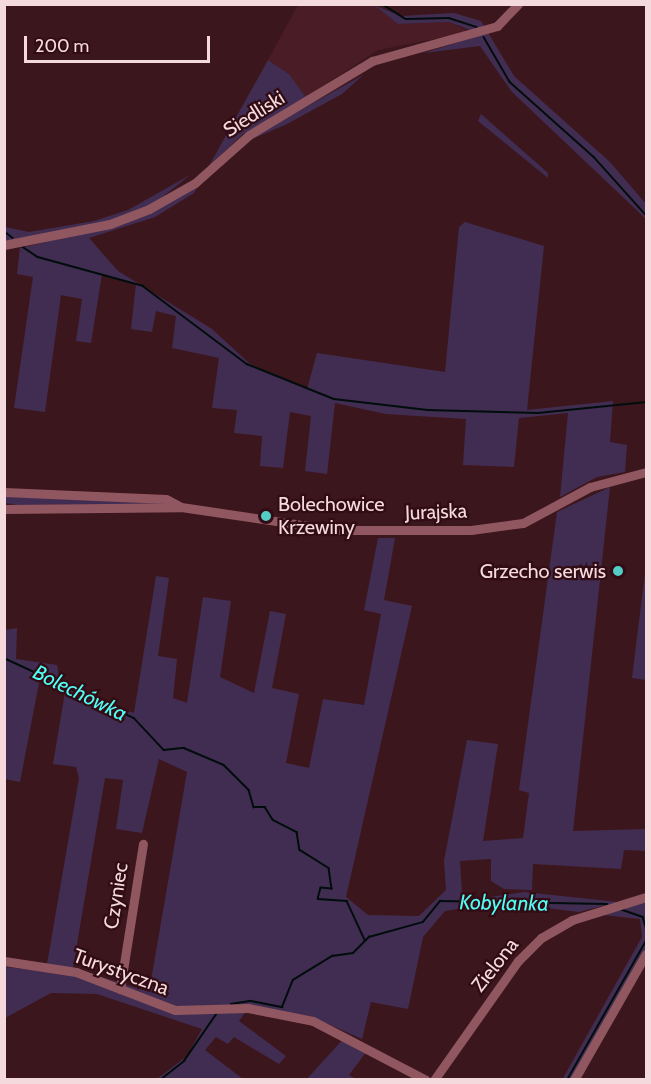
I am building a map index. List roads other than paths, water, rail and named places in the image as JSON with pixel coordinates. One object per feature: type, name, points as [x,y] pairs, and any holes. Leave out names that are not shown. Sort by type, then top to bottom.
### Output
[{"type":"street","name":"Siedliski","points":[[4,245],[110,224],[149,209],[195,183],[249,135],[372,62],[496,26],[518,4]]},
{"type":"street","name":"Jurajska","points":[[4,508],[181,507],[337,531],[471,530],[523,523],[590,487],[646,472]]},
{"type":"street","name":"Jurajska","points":[[4,492],[166,498],[181,507]]},
{"type":"street","name":"Czyniec","points":[[120,989],[143,844]]},
{"type":"street","name":"Zielona","points":[[434,1080],[527,952],[572,920],[646,897]]},
{"type":"street","points":[[574,1080],[646,954]]},
{"type":"street","name":"Turystyczna","points":[[4,961],[76,972],[175,1010],[248,1008],[313,1021],[426,1080]]},
{"type":"waterway","points":[[382,4],[406,19],[449,18],[477,27]]},
{"type":"waterway","points":[[484,37],[510,82],[594,157],[646,215]]},
{"type":"waterway","points":[[4,231],[13,238]]},
{"type":"waterway","points":[[23,247],[38,257],[143,286],[247,364],[334,399],[427,410],[538,413],[646,402]]},
{"type":"waterway","name":"Bolechówka","points":[[4,658],[134,718],[164,750],[184,748],[224,765],[249,790],[254,807],[265,807],[273,820],[297,832],[300,850],[329,868],[332,889],[321,888],[318,899],[347,901],[365,940]]},
{"type":"waterway","name":"Kobylanka","points":[[231,1004],[251,1001],[282,1007],[293,980],[332,956],[353,953],[369,937],[423,922],[440,901],[607,904]]},
{"type":"waterway","name":"Kobylanka","points":[[620,909],[643,917],[646,927]]},
{"type":"waterway","name":"Kobylanka","points":[[567,1080],[646,941]]},
{"type":"waterway","name":"Kobylanka","points":[[160,1080],[184,1061],[217,1013]]},
{"type":"place","name":"Bolechowice Krzewiny","points":[[266,516]]},
{"type":"place","name":"Grzecho serwis","points":[[618,571]]}]
